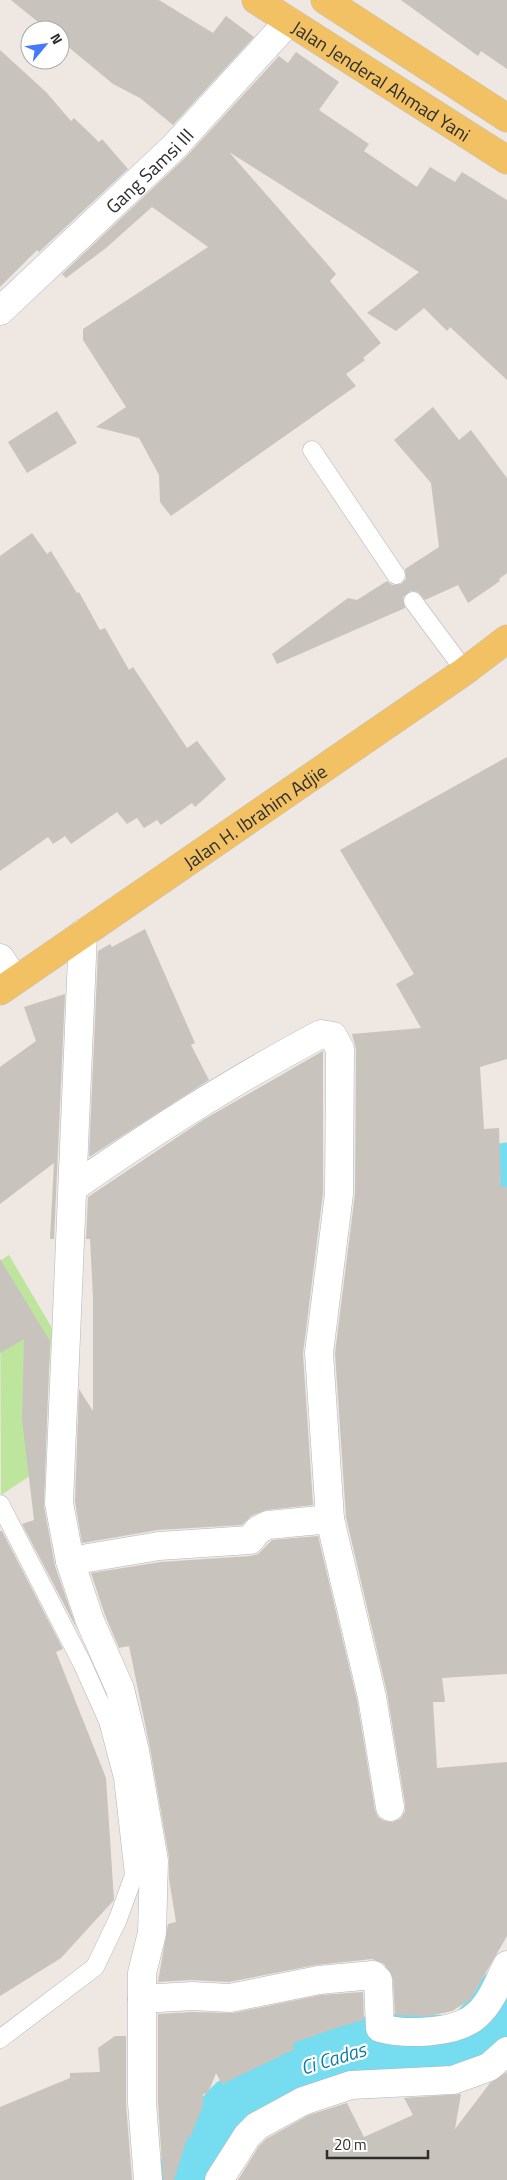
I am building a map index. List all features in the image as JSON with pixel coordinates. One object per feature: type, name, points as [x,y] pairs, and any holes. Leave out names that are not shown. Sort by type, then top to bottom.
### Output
[{"type":"main road","name":"Jalan Jenderal Ahmad Yani","points":[[256,0],[507,160]]},
{"type":"main road","name":"Jalan Jenderal Ahmad Yani","points":[[325,0],[507,118]]},
{"type":"main road","name":"Jalan H. Ibrahim Adjie","points":[[8,986],[465,671],[507,639]]},
{"type":"street","name":"Gang Samsi III","points":[[0,311],[174,147],[289,21]]},
{"type":"street","points":[[83,933],[74,1187],[59,1503],[70,1561],[90,1621],[120,1689],[135,1751],[154,1861],[152,1934],[142,1973],[142,2103],[148,2180]]},
{"type":"street","points":[[0,958],[8,986]]},
{"type":"street","points":[[74,1187],[156,1130],[245,1075],[321,1034],[333,1036],[337,1042],[340,1049],[339,1194],[319,1353],[330,1519],[372,1697],[390,1807]]},
{"type":"street","points":[[70,1561],[159,1546],[250,1540],[258,1530],[268,1525],[330,1519]]},
{"type":"street","points":[[142,1999],[192,1996],[230,1998],[319,1980],[373,1975],[378,1980],[380,2028],[426,2032],[455,2027],[477,2016],[487,2003],[507,1965]]},
{"type":"street","points":[[219,2180],[247,2136],[257,2126],[303,2100],[351,2085],[453,2080],[489,2067],[507,2051]]},
{"type":"lane","points":[[312,450],[396,574]]},
{"type":"lane","points":[[413,601],[465,671]]},
{"type":"lane","points":[[0,1504],[82,1663],[108,1721],[123,1778],[134,1875],[118,1919],[94,1967],[0,2039]]},
{"type":"green space","points":[[9,1255],[52,1328],[42,1468],[1,1495],[0,1261]]},
{"type":"building","points":[[11,0],[159,0],[213,33],[226,16],[254,37],[173,125],[140,98],[113,84],[70,48],[70,20],[36,20]]},
{"type":"building","points":[[401,0],[507,0],[507,69],[481,51],[478,56]]},
{"type":"building","points":[[0,50],[46,92],[71,121],[74,118],[99,142],[102,139],[128,169],[39,252],[37,250],[0,287]]},
{"type":"building","points":[[296,52],[339,82],[319,110],[369,144],[364,151],[417,187],[430,167],[455,182],[462,172],[507,200],[507,380],[450,327],[447,331],[424,308],[396,331],[367,313],[419,272],[229,152],[336,274],[330,281],[381,343],[363,358],[365,360],[346,374],[356,386],[171,516],[160,502],[159,475],[139,438],[96,427],[126,407],[83,340],[83,329],[208,247],[152,207],[106,248],[66,278],[62,274],[185,158],[279,56],[288,63]]},
{"type":"building","points":[[433,407],[459,440],[471,430],[507,478],[507,573],[499,579],[500,581],[468,603],[458,585],[425,600],[418,592],[411,591],[403,597],[405,608],[277,664],[272,654],[348,598],[357,600],[387,581],[392,585],[401,584],[406,579],[405,569],[439,547],[431,483],[394,440]]},
{"type":"building","points":[[57,411],[77,443],[27,473],[8,442]]},
{"type":"building","points":[[32,533],[47,554],[51,551],[77,593],[79,592],[100,630],[105,628],[129,670],[133,667],[187,748],[197,741],[226,779],[195,807],[192,803],[161,825],[157,820],[144,828],[137,818],[127,824],[117,812],[71,844],[65,836],[53,844],[48,837],[0,871],[0,556]]},
{"type":"building","points":[[507,757],[507,1059],[480,1067],[484,1129],[499,1128],[501,1187],[507,1187],[507,1674],[442,1678],[445,1702],[433,1702],[437,1768],[507,1762],[507,1936],[470,2000],[452,2011],[429,2016],[395,2015],[393,1979],[384,1964],[372,1959],[316,1965],[229,1982],[191,1980],[158,1982],[168,1924],[176,1922],[169,1879],[169,1858],[150,1748],[129,1646],[119,1648],[105,1615],[91,1573],[161,1562],[251,1556],[258,1554],[272,1540],[318,1536],[357,1700],[375,1810],[378,1817],[384,1821],[392,1822],[400,1819],[405,1812],[387,1693],[346,1517],[335,1353],[355,1194],[356,1049],[352,1034],[421,1028],[396,984],[414,974],[340,850]]},
{"type":"building","points":[[145,929],[195,1043],[191,1045],[209,1080],[89,1157],[98,951],[110,944],[112,947]]},
{"type":"building","points":[[65,994],[54,1239],[50,1239],[54,1163],[0,1204],[0,1067],[36,1041],[24,1007]]},
{"type":"building","points":[[323,1051],[323,1193],[303,1354],[313,1505],[266,1510],[251,1516],[242,1525],[158,1530],[82,1543],[75,1502],[79,1389],[93,1411],[93,1298],[90,1239],[86,1239],[88,1197],[203,1120]]},
{"type":"building","points":[[0,1259],[50,1341],[44,1506],[55,1566],[77,1629],[22,1524],[34,1520],[22,1419],[24,1339],[0,1353]]},
{"type":"building","points":[[0,1531],[2,1531],[63,1649],[56,1652],[106,1778],[114,1900],[61,1958],[0,1996]]},
{"type":"building","points":[[363,1992],[364,2020],[293,2043],[295,2049],[222,2084],[216,2073],[208,2093],[203,2094],[203,2105],[190,2138],[188,2136],[174,2180],[163,2180],[158,2102],[158,2014],[192,2012],[233,2013],[321,1995]]},
{"type":"building","points":[[115,2036],[126,2036],[126,2104],[132,2180],[0,2180],[0,2107],[70,2078],[70,2073],[100,2072],[98,2048]]},
{"type":"building","points":[[507,2072],[507,2180],[238,2180],[259,2146],[266,2139],[309,2115],[347,2103],[364,2137],[413,2115],[404,2098],[461,2094],[455,2129],[490,2083]]},
{"type":"waterway","name":"Ci Cadas","points":[[507,1173],[504,1183],[498,1304],[507,1337]]},
{"type":"waterway","name":"Ci Cadas","points":[[185,2180],[207,2137],[235,2107],[294,2069],[380,2044],[467,2046],[501,2008],[507,1996]]}]
